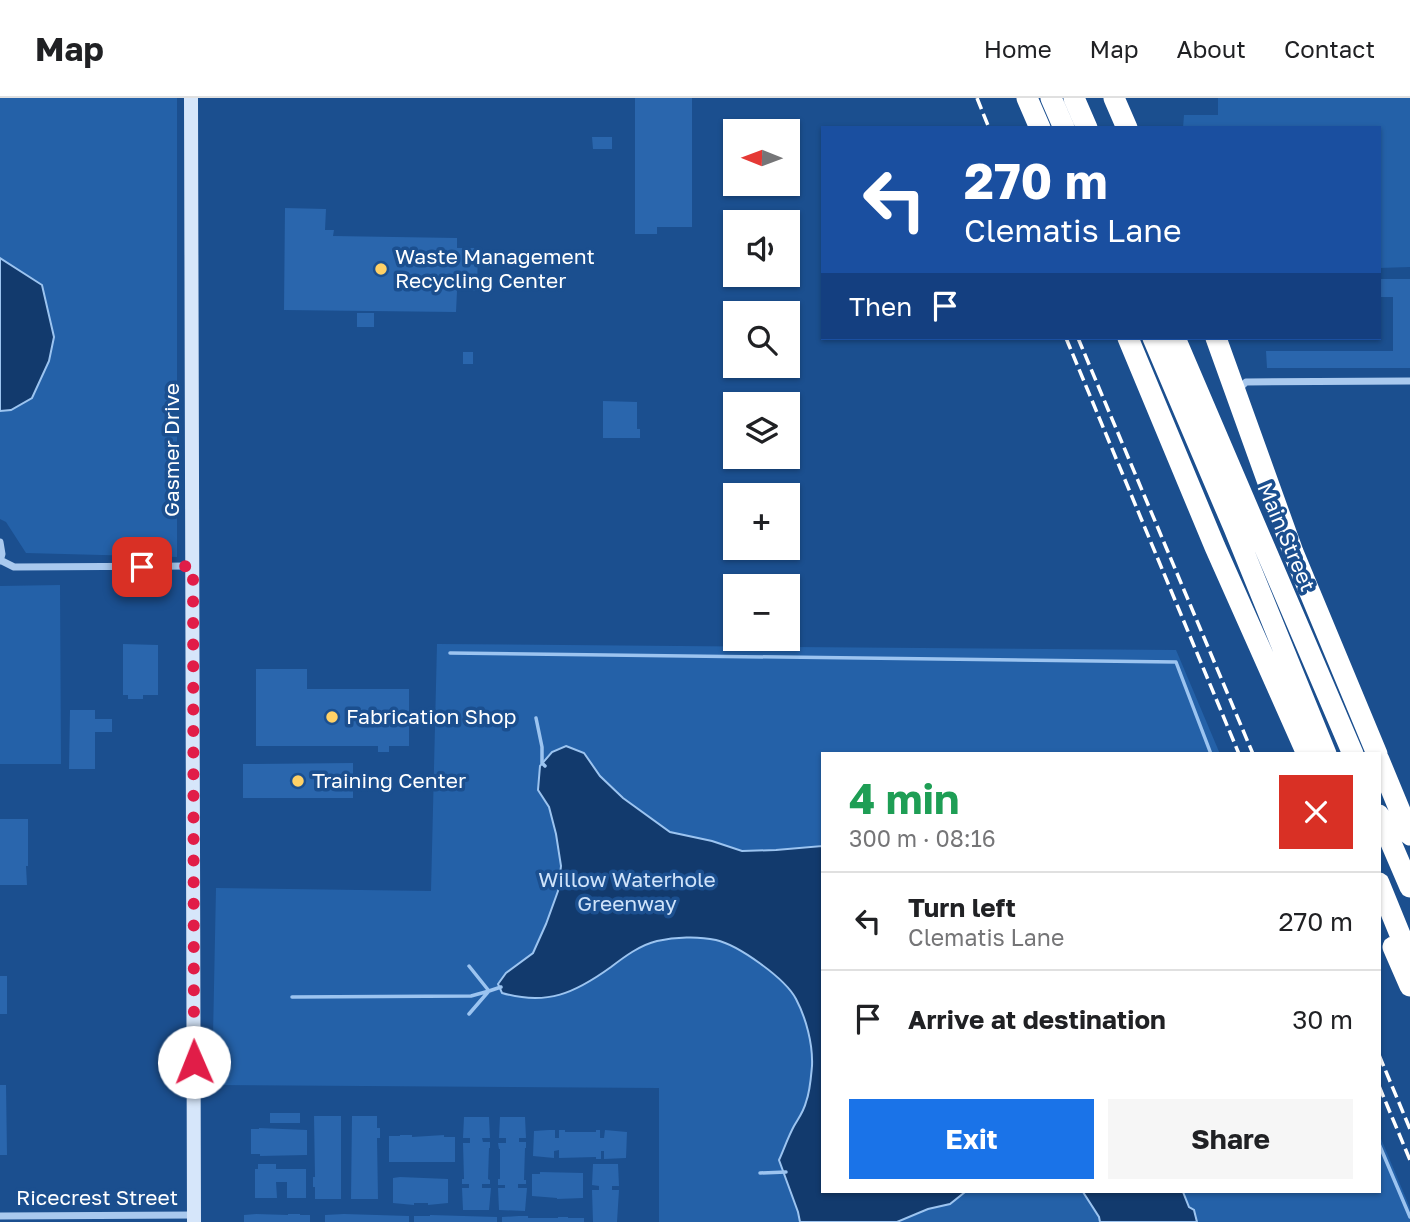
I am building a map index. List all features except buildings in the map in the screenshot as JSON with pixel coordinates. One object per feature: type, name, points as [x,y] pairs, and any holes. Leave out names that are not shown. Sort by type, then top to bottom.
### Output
[{"type":"highway","points":[[1027,98],[1039,126]]},
{"type":"highway","points":[[1051,98],[1063,126]]},
{"type":"highway","points":[[1074,98],[1086,126]]},
{"type":"highway","points":[[1114,98],[1126,126]]},
{"type":"highway","points":[[1129,340],[1215,547],[1306,752]]},
{"type":"highway","name":"Main Street","points":[[1154,340],[1352,752]]},
{"type":"highway","name":"Main Street","points":[[1176,340],[1325,752]]},
{"type":"highway","points":[[1217,340],[1293,552],[1376,752]]},
{"type":"highway","points":[[1381,765],[1410,835]]},
{"type":"highway","points":[[1381,820],[1410,887]]},
{"type":"highway","points":[[1381,889],[1410,960]]},
{"type":"highway","points":[[1381,921],[1410,986]]},
{"type":"street","name":"Gasmer Drive","points":[[191,98],[194,1219]]},
{"type":"street","points":[[1236,392],[1246,382],[1410,381]]},
{"type":"street","points":[[0,542],[0,560],[14,567],[193,566]]},
{"type":"street","name":"Ricecrest Street","points":[[0,1216],[194,1219]]},
{"type":"green space","points":[[0,98],[177,98],[177,557],[26,553],[6,522],[0,519]]},
{"type":"green space","points":[[1218,98],[1410,98],[1410,267],[1381,268],[1381,126],[1183,126],[1184,115],[1218,115]]},
{"type":"green space","points":[[60,585],[61,764],[0,764],[0,586]]},
{"type":"green space","name":"Willow Waterhole Greenway","points":[[437,644],[723,646],[723,651],[800,651],[800,647],[1176,650],[1219,752],[821,752],[821,1193],[1381,1193],[1381,1139],[1410,1208],[1410,1222],[659,1222],[659,1088],[212,1085],[216,888],[431,891]]},
{"type":"shaded area","points":[[0,258],[42,285],[54,337],[49,361],[32,398],[11,410],[0,411]]},
{"type":"shaded area","points":[[566,746],[584,753],[600,776],[623,798],[670,832],[742,851],[821,846],[821,1193],[964,1193],[950,1204],[928,1209],[897,1222],[800,1222],[779,1160],[804,1109],[808,1094],[812,1058],[808,1031],[796,999],[782,982],[760,964],[725,943],[694,938],[657,941],[644,945],[585,984],[560,995],[533,998],[502,993],[498,984],[506,973],[533,953],[558,891],[561,866],[556,834],[549,807],[538,790],[540,766],[552,752]]},
{"type":"shaded area","points":[[1084,1193],[1183,1193],[1189,1207],[1194,1210],[1197,1222],[1100,1222]]},
{"type":"waterway","points":[[450,653],[1176,662],[1210,752]]},
{"type":"waterway","points":[[536,718],[542,747],[542,763],[545,766]]},
{"type":"waterway","points":[[469,966],[489,991],[501,987]]},
{"type":"waterway","points":[[292,997],[471,996],[489,991]]},
{"type":"waterway","points":[[469,1014],[488,992]]},
{"type":"waterway","points":[[1381,1149],[1410,1217]]},
{"type":"waterway","points":[[760,1173],[786,1172]]},
{"type":"railway","points":[[977,98],[988,126]]},
{"type":"railway","points":[[1067,340],[1238,752]]},
{"type":"railway","points":[[1079,340],[1252,752]]},
{"type":"railway","points":[[1381,1060],[1410,1129]]},
{"type":"railway","points":[[1381,1091],[1410,1160]]},
{"type":"place","name":"Waste Management Recycling Center","points":[[381,269]]},
{"type":"place","name":"Fabrication Shop","points":[[332,717]]},
{"type":"place","name":"Training Center","points":[[298,781]]},
{"type":"route","points":[[142,567],[193,566],[194,1062]]}]
